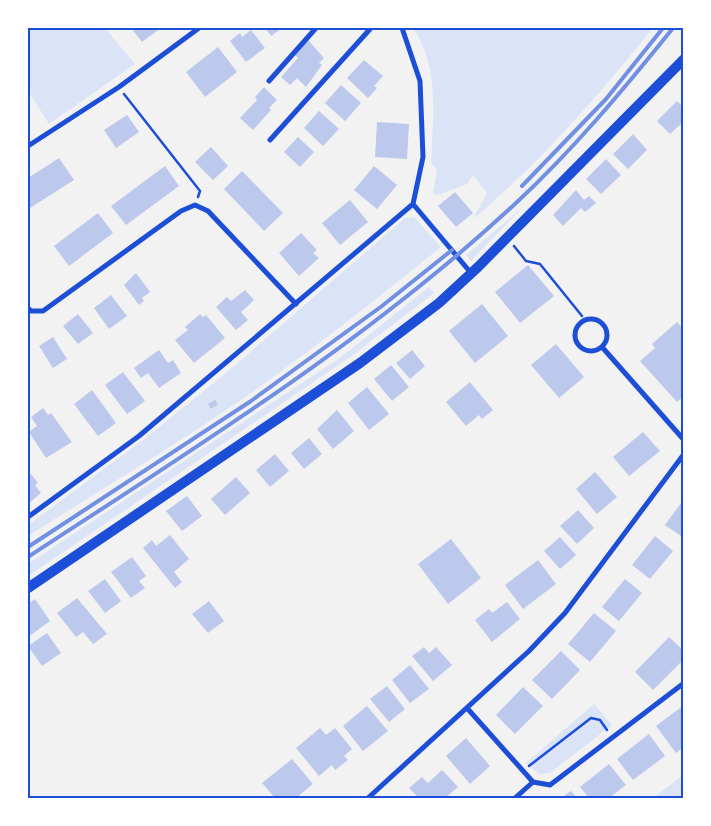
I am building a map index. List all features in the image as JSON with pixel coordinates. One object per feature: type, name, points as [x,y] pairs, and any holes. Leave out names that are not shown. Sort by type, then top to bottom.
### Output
[{"type":"main road","points":[[28,588],[360,363],[439,302],[471,273],[684,59]]},
{"type":"street","points":[[28,146],[119,87],[199,28]]},
{"type":"street","points":[[269,81],[316,28]]},
{"type":"street","points":[[270,140],[371,28]]},
{"type":"street","points":[[28,516],[140,436],[413,204],[423,158],[420,81],[402,28]]},
{"type":"street","points":[[413,204],[471,273]]},
{"type":"street","points":[[28,308],[31,311],[43,311],[182,210],[196,206],[208,211],[296,304]]},
{"type":"street","points":[[593,319],[602,322],[608,334],[602,347],[593,351],[580,346],[575,337],[580,323],[593,319]]},
{"type":"street","points":[[602,347],[684,440]]},
{"type":"street","points":[[368,798],[529,651],[565,613],[683,455]]},
{"type":"street","points":[[467,708],[533,782],[550,785],[684,683]]},
{"type":"street","points":[[515,798],[533,782]]},
{"type":"path","points":[[119,87],[200,190],[196,206]]},
{"type":"path","points":[[513,245],[526,261],[540,264],[582,316]]},
{"type":"path","points":[[527,767],[591,718],[600,720],[613,737]]},
{"type":"shaded area","points":[[28,28],[105,28],[135,64],[49,124],[28,91]]},
{"type":"shaded area","points":[[413,28],[653,28],[568,128],[522,175],[473,219],[487,193],[473,175],[467,184],[438,195],[433,193],[437,169],[431,163],[433,93],[431,76],[422,43]]},
{"type":"shaded area","points":[[522,208],[471,261],[466,255]]},
{"type":"shaded area","points":[[414,217],[441,247],[298,359],[248,395],[28,536],[28,525],[143,440],[226,373],[405,218]]},
{"type":"shaded area","points":[[429,287],[434,293],[349,358],[28,576],[28,564],[341,357]]},
{"type":"shaded area","points":[[594,704],[612,725],[550,773],[539,774],[526,763]]},
{"type":"shaded area","points":[[683,775],[683,798],[653,798]]},
{"type":"building","points":[[131,28],[161,28],[142,42]]},
{"type":"building","points":[[265,28],[282,28],[271,36]]},
{"type":"building","points":[[251,30],[265,48],[246,62],[230,41],[240,33],[242,37]]},
{"type":"building","points":[[308,40],[324,58],[319,63],[322,65],[306,87],[297,78],[290,85],[281,77],[298,58],[295,55]]},
{"type":"building","points":[[218,47],[237,72],[205,97],[186,72]]},
{"type":"building","points":[[364,60],[383,76],[374,86],[377,88],[368,98],[347,78]]},
{"type":"building","points":[[341,85],[361,103],[345,121],[325,103]]},
{"type":"building","points":[[264,87],[277,100],[269,108],[271,110],[253,130],[240,118],[257,100],[255,97]]},
{"type":"building","points":[[677,101],[684,108],[684,121],[670,134],[657,121]]},
{"type":"building","points":[[319,111],[339,129],[323,146],[304,128]]},
{"type":"building","points":[[127,115],[139,132],[116,148],[104,130]]},
{"type":"building","points":[[377,122],[409,124],[407,159],[375,157]]},
{"type":"building","points":[[633,134],[647,150],[628,169],[613,154]]},
{"type":"building","points":[[298,137],[314,152],[300,167],[284,152]]},
{"type":"building","points":[[211,147],[228,166],[213,180],[195,162]]},
{"type":"building","points":[[59,158],[74,180],[30,208],[28,205],[28,178]]},
{"type":"building","points":[[606,159],[621,175],[601,194],[586,179]]},
{"type":"building","points":[[165,166],[179,186],[126,225],[111,206]]},
{"type":"building","points":[[374,166],[397,185],[377,209],[354,190]]},
{"type":"building","points":[[242,171],[283,213],[264,231],[224,189]]},
{"type":"building","points":[[576,190],[584,200],[589,196],[596,203],[585,212],[581,208],[563,226],[553,215]]},
{"type":"building","points":[[455,192],[473,213],[456,227],[438,206]]},
{"type":"building","points":[[350,200],[368,222],[340,245],[322,223]]},
{"type":"building","points":[[98,213],[113,233],[69,266],[54,246]]},
{"type":"building","points":[[301,233],[317,250],[313,253],[319,258],[299,276],[279,253]]},
{"type":"building","points":[[528,265],[554,296],[520,323],[495,292]]},
{"type":"building","points":[[136,273],[150,292],[142,298],[144,301],[139,305],[124,285]]},
{"type":"building","points":[[245,290],[254,300],[241,312],[248,320],[236,330],[216,307],[227,297],[231,301]]},
{"type":"building","points":[[111,295],[127,316],[109,329],[94,308]]},
{"type":"building","points":[[482,304],[508,336],[475,363],[449,331]]},
{"type":"building","points":[[78,314],[93,333],[78,344],[63,326]]},
{"type":"building","points":[[200,314],[203,317],[206,315],[225,338],[194,363],[175,340],[188,330],[185,327]]},
{"type":"building","points":[[677,322],[684,330],[684,396],[677,402],[640,361],[655,348],[652,344]]},
{"type":"building","points":[[53,337],[67,359],[53,368],[39,346]]},
{"type":"building","points":[[556,344],[584,377],[559,398],[531,365]]},
{"type":"building","points":[[159,350],[168,363],[173,360],[181,373],[159,388],[148,373],[141,378],[134,368]]},
{"type":"building","points":[[412,350],[425,366],[410,379],[396,363]]},
{"type":"building","points":[[391,365],[409,387],[392,401],[374,379]]},
{"type":"building","points":[[123,372],[145,401],[127,414],[105,385]]},
{"type":"building","points":[[470,382],[493,410],[482,419],[479,415],[466,426],[446,402]]},
{"type":"building","points":[[367,387],[389,414],[369,430],[348,403]]},
{"type":"building","points":[[92,390],[116,423],[98,436],[74,404]]},
{"type":"building","points":[[215,400],[218,404],[211,409],[208,404]]},
{"type":"building","points":[[43,408],[48,415],[51,413],[72,442],[46,458],[29,432],[37,426],[31,417]]},
{"type":"building","points":[[337,410],[354,431],[333,449],[317,429]]},
{"type":"building","points":[[643,432],[660,451],[629,476],[613,457]]},
{"type":"building","points":[[309,438],[322,454],[304,469],[291,453]]},
{"type":"building","points":[[275,454],[289,471],[270,487],[256,470]]},
{"type":"building","points":[[595,472],[617,497],[597,514],[576,489]]},
{"type":"building","points":[[31,474],[38,483],[35,485],[41,493],[28,504],[28,477]]},
{"type":"building","points":[[236,477],[250,493],[225,515],[211,499]]},
{"type":"building","points":[[187,496],[202,516],[182,531],[166,511]]},
{"type":"building","points":[[684,499],[684,538],[665,525]]},
{"type":"building","points":[[578,510],[594,528],[577,544],[560,526]]},
{"type":"building","points":[[170,535],[189,559],[174,572],[182,582],[175,588],[143,548],[152,540],[156,546]]},
{"type":"building","points":[[655,536],[673,551],[650,579],[632,565]]},
{"type":"building","points":[[560,537],[576,555],[560,569],[544,551]]},
{"type":"building","points":[[451,539],[481,578],[448,604],[418,564]]},
{"type":"building","points":[[132,557],[146,576],[139,581],[145,588],[131,598],[111,572]]},
{"type":"building","points":[[538,560],[556,584],[523,609],[505,585]]},
{"type":"building","points":[[105,579],[121,601],[105,613],[88,591]]},
{"type":"building","points":[[625,579],[642,593],[619,621],[602,607]]},
{"type":"building","points":[[77,598],[107,634],[93,644],[83,632],[76,637],[57,613]]},
{"type":"building","points":[[35,599],[50,621],[28,637],[28,604]]},
{"type":"building","points":[[209,601],[224,621],[208,633],[192,614]]},
{"type":"building","points":[[507,602],[520,619],[492,642],[475,620],[489,609],[492,613]]},
{"type":"building","points":[[594,613],[616,631],[590,662],[568,644]]},
{"type":"building","points":[[47,633],[61,653],[42,666],[28,646]]},
{"type":"building","points":[[669,637],[684,651],[684,659],[653,690],[635,672]]},
{"type":"building","points":[[424,647],[429,653],[436,647],[452,665],[433,681],[412,656]]},
{"type":"building","points":[[561,651],[580,670],[552,699],[532,680]]},
{"type":"building","points":[[410,665],[429,689],[410,703],[392,680]]},
{"type":"building","points":[[387,686],[405,709],[389,722],[370,699]]},
{"type":"building","points":[[523,687],[543,706],[515,734],[496,715]]},
{"type":"building","points":[[684,705],[684,747],[676,753],[656,726]]},
{"type":"building","points":[[367,706],[388,731],[363,751],[343,726]]},
{"type":"building","points":[[320,728],[326,735],[335,728],[352,749],[344,756],[348,760],[335,770],[332,765],[319,776],[296,748]]},
{"type":"building","points":[[649,734],[665,756],[633,780],[617,759]]},
{"type":"building","points":[[466,738],[490,766],[470,784],[446,756]]},
{"type":"building","points":[[292,759],[313,784],[296,798],[275,798],[262,783]]},
{"type":"building","points":[[609,764],[626,785],[609,798],[589,798],[580,787]]},
{"type":"building","points":[[442,770],[458,787],[445,798],[419,798],[409,788],[422,777],[428,783]]},
{"type":"building","points":[[571,791],[577,798],[561,798]]},
{"type":"railway","points":[[522,186],[606,99],[663,28]]},
{"type":"railway","points":[[28,557],[280,391],[401,301],[516,203],[558,162],[617,96],[673,28]]},
{"type":"railway","points":[[28,547],[251,401],[382,306],[452,250]]}]
